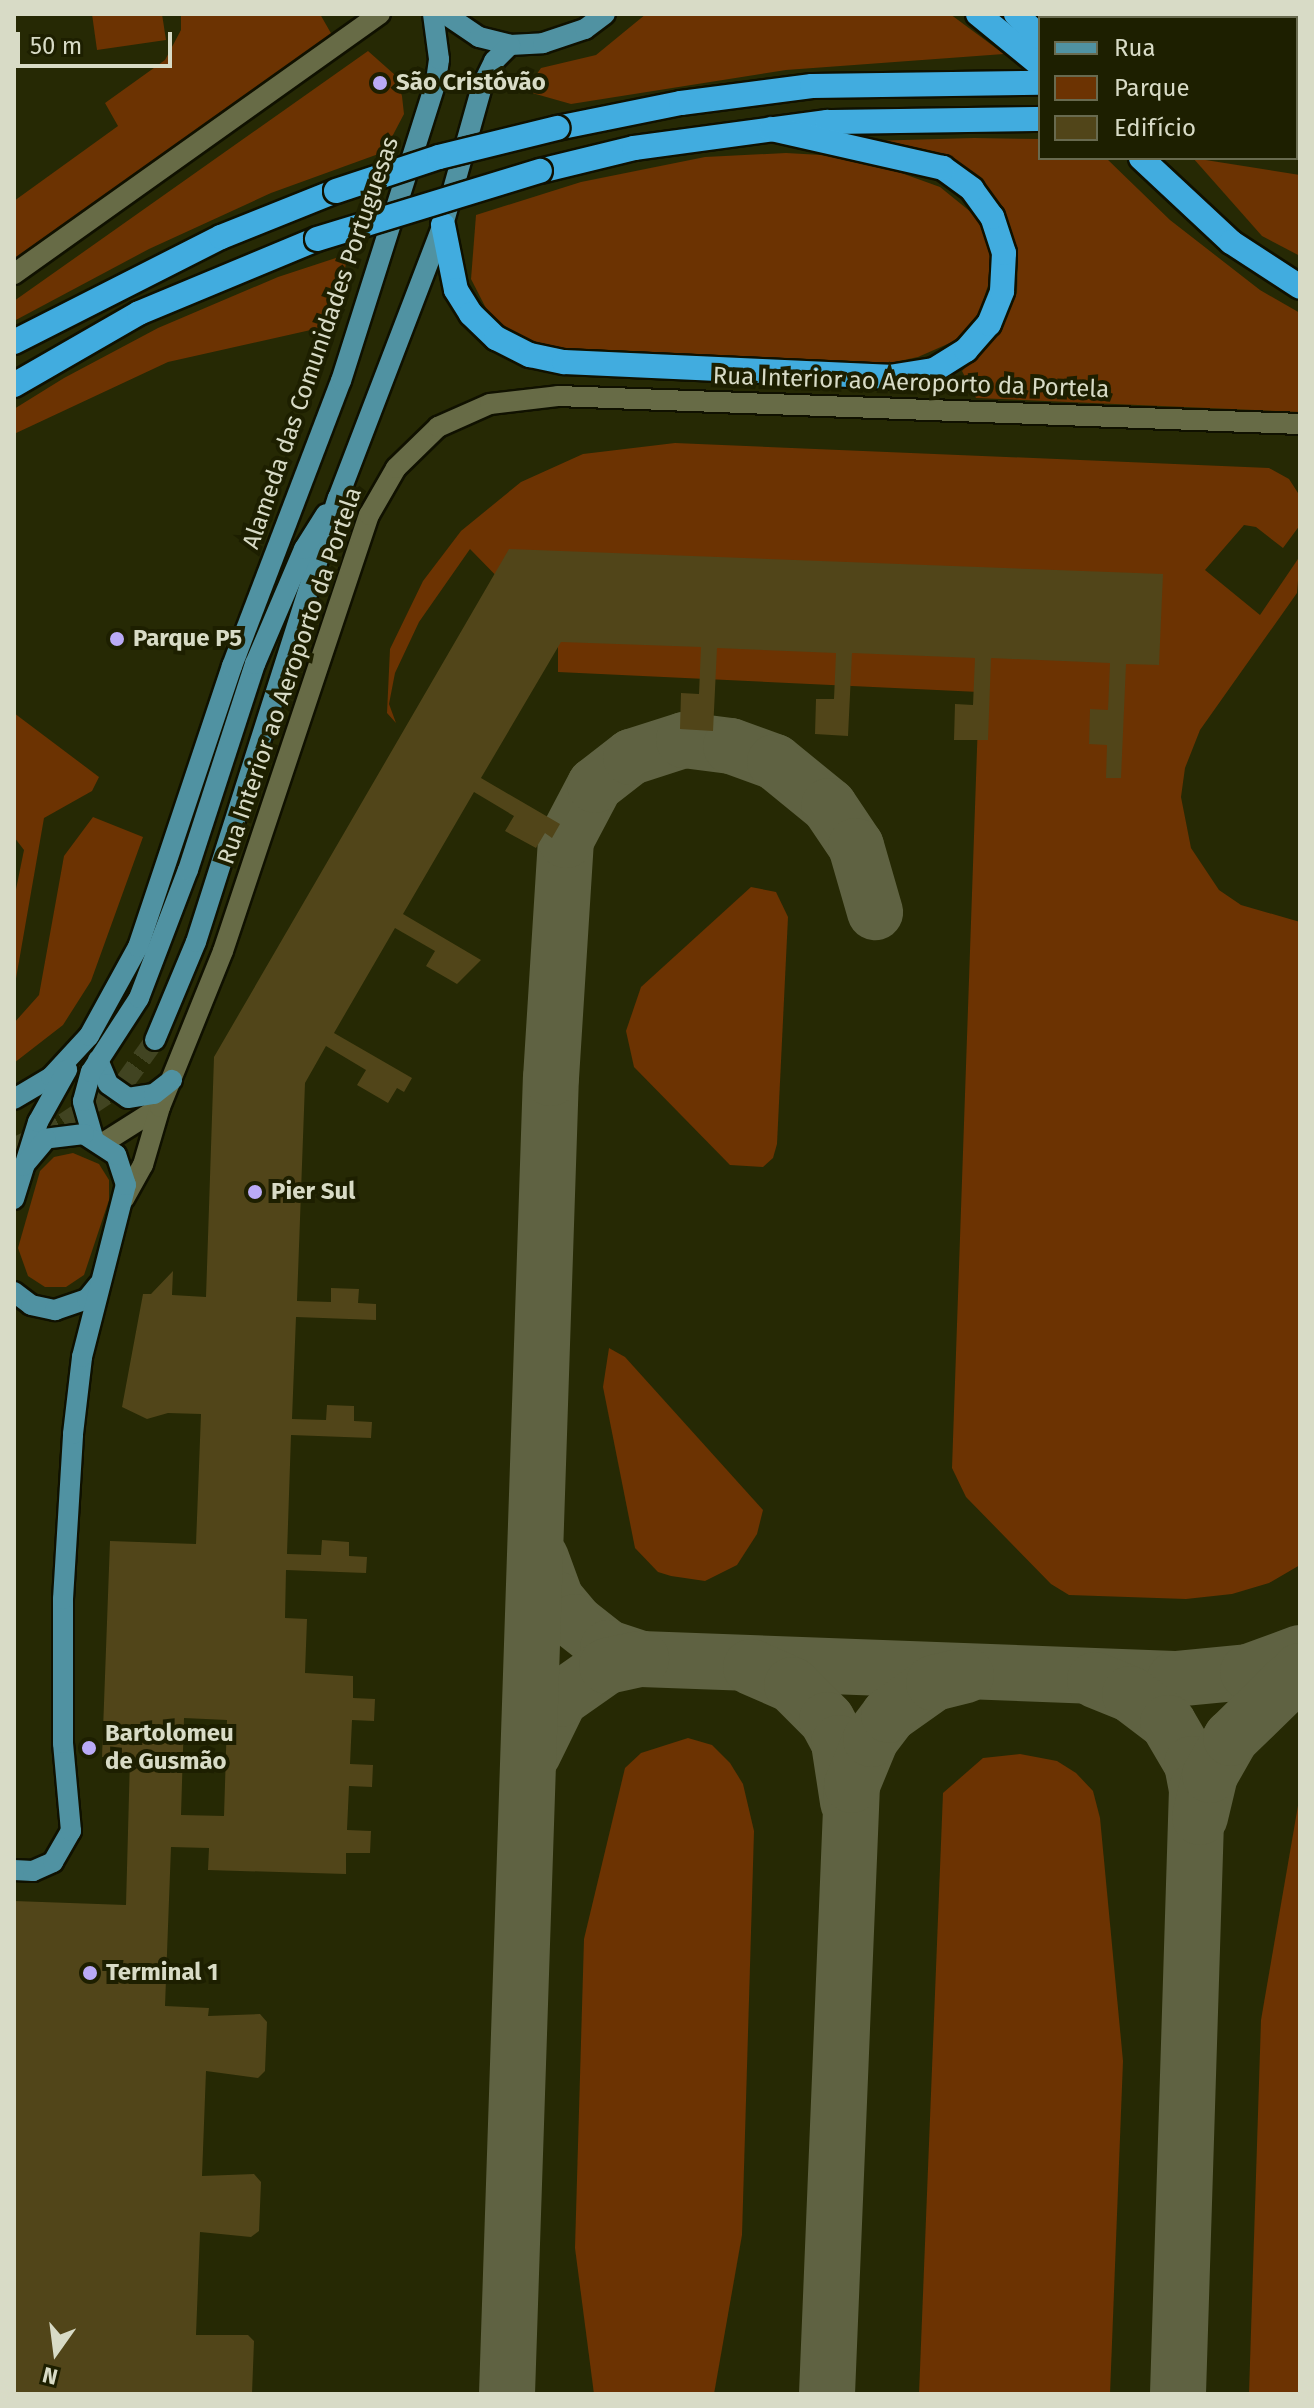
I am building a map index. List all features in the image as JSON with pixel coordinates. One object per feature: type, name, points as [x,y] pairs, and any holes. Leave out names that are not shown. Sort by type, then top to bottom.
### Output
[{"type":"highway","points":[[978,14],[1038,63]]},
{"type":"highway","points":[[1016,14],[1038,35]]},
{"type":"highway","points":[[14,342],[221,237],[336,191],[439,157],[557,128],[681,103],[812,86],[1038,83]]},
{"type":"highway","points":[[14,385],[139,313],[317,239],[540,171],[634,148],[827,122],[1038,119]]},
{"type":"highway","points":[[443,225],[456,290],[471,314],[496,338],[530,355],[564,362],[889,377],[934,370],[966,350],[989,324],[1002,291],[1004,253],[992,217],[972,189],[943,168],[771,129]]},
{"type":"highway","points":[[1144,160],[1231,242],[1300,287]]},
{"type":"main road","name":"Alameda das Comunidades Portuguesas","points":[[14,1099],[51,1077],[89,1036],[138,947],[232,666],[341,381],[436,81],[433,14]]},
{"type":"main road","points":[[445,14],[479,37],[510,45],[543,43],[585,29],[605,14]]},
{"type":"main road","points":[[155,1040],[196,942],[338,498],[443,225],[482,86],[510,45]]},
{"type":"main road","points":[[124,1199],[121,1164],[98,1140],[83,1101],[98,1060],[139,998],[188,870],[255,664],[304,549],[338,498]]},
{"type":"main road","points":[[14,1199],[23,1166],[53,1090],[89,1036]]},
{"type":"main road","points":[[98,1060],[108,1084],[128,1098],[154,1094],[172,1080]]},
{"type":"main road","points":[[23,1166],[46,1139],[73,1133],[98,1140]]},
{"type":"main road","name":"Rua Interior ao Aeroporto da Portela","points":[[14,1870],[33,1871],[53,1862],[71,1831],[63,1743],[66,1526],[77,1395],[103,1276],[124,1199]]},
{"type":"main road","name":"Rua Interior ao Aeroporto da Portela","points":[[14,1292],[31,1305],[66,1308],[87,1299],[103,1276]]},
{"type":"street","points":[[14,274],[380,14]]},
{"type":"street","name":"Rua Interior ao Aeroporto da Portela","points":[[124,1199],[156,1131],[160,1107],[223,951],[369,515],[396,468],[438,427],[490,404],[558,396],[1300,424]]},
{"type":"street","points":[[98,1140],[160,1107]]},
{"type":"green space","points":[[92,14],[162,14],[166,40],[97,50]]},
{"type":"green space","points":[[181,14],[320,14],[332,35],[14,262],[14,201],[118,126],[105,103],[165,60],[181,30]]},
{"type":"green space","points":[[646,14],[950,14],[1004,54],[786,70],[571,104],[525,91],[541,68],[596,55]]},
{"type":"green space","points":[[1033,14],[1246,16],[1038,16],[1038,19]]},
{"type":"green space","points":[[368,51],[395,75],[402,96],[404,114],[384,152],[271,193],[149,249],[14,321],[14,301]]},
{"type":"green space","points":[[1038,139],[1038,160],[1108,160],[1170,220],[1260,290],[1300,313],[1300,412],[976,398],[962,371],[1001,329],[1017,293],[1018,252],[1001,210],[868,141]]},
{"type":"green space","points":[[786,153],[857,157],[940,187],[982,221],[995,263],[979,314],[959,339],[918,357],[876,366],[572,352],[527,340],[491,318],[471,279],[476,215],[581,182],[705,157]]},
{"type":"green space","points":[[1195,160],[1300,175],[1300,256],[1262,236]]},
{"type":"green space","points":[[348,254],[333,325],[168,362],[14,434],[14,409],[64,378],[158,328],[278,277]]},
{"type":"green space","points":[[675,443],[1269,468],[1289,479],[1298,493],[1300,525],[1283,548],[1256,527],[1244,525],[1205,570],[1260,615],[1300,556],[1297,593],[1200,730],[1185,768],[1181,797],[1191,848],[1219,890],[1241,905],[1300,922],[1300,1565],[1269,1583],[1232,1594],[1186,1599],[1069,1595],[1051,1584],[966,1497],[952,1468],[979,692],[558,672],[558,639],[470,549],[419,622],[395,673],[389,704],[396,723],[387,713],[390,649],[423,581],[461,531],[521,482],[583,454]]},
{"type":"green space","points":[[14,713],[99,777],[92,791],[44,818],[14,990],[14,899],[24,850],[14,837]]},
{"type":"green space","points":[[93,817],[143,837],[91,981],[63,1025],[14,1063],[14,1023],[39,995],[64,856]]},
{"type":"green space","points":[[751,887],[776,892],[788,917],[777,1144],[773,1158],[763,1167],[730,1165],[634,1067],[626,1031],[641,987]]},
{"type":"green space","points":[[73,1153],[99,1164],[109,1180],[109,1200],[84,1275],[66,1287],[45,1287],[28,1276],[18,1248],[40,1171],[54,1157]]},
{"type":"green space","points":[[609,1348],[625,1357],[763,1510],[757,1534],[737,1565],[705,1581],[658,1572],[635,1548],[603,1387]]},
{"type":"green space","points":[[688,1738],[712,1745],[730,1763],[743,1784],[754,1831],[742,2235],[714,2394],[594,2394],[575,2248],[584,1939],[625,1768],[641,1753]]},
{"type":"green space","points":[[1020,1754],[1057,1761],[1076,1773],[1093,1791],[1100,1818],[1123,2061],[1110,2394],[919,2394],[943,1793],[983,1758]]},
{"type":"green space","points":[[1300,1794],[1300,2394],[1249,2394],[1261,2020]]},
{"type":"building","points":[[509,549],[1163,574],[1159,665],[1126,664],[1121,778],[1106,778],[1107,745],[1089,744],[1090,709],[1108,710],[1110,663],[991,658],[988,740],[954,740],[955,704],[973,705],[975,658],[852,653],[848,736],[815,734],[816,699],[834,699],[836,653],[717,648],[713,731],[680,729],[681,693],[699,694],[701,647],[561,642],[481,778],[560,824],[552,838],[545,833],[536,848],[505,831],[514,816],[474,792],[403,914],[481,960],[457,984],[426,966],[435,951],[395,928],[334,1033],[412,1078],[404,1092],[397,1088],[388,1103],[357,1085],[366,1070],[326,1046],[305,1083],[297,1301],[331,1302],[331,1288],[359,1289],[358,1303],[376,1304],[376,1320],[296,1317],[292,1419],[326,1420],[327,1405],[354,1406],[354,1421],[372,1422],[371,1438],[291,1435],[287,1554],[321,1555],[322,1540],[349,1542],[349,1556],[367,1557],[366,1573],[286,1570],[285,1618],[307,1619],[305,1673],[353,1676],[353,1698],[375,1699],[374,1721],[352,1720],[350,1764],[373,1765],[372,1787],[349,1786],[347,1830],[371,1831],[370,1853],[346,1853],[346,1874],[208,1870],[209,1848],[171,1847],[165,2006],[209,2008],[208,2016],[260,2014],[267,2022],[265,2071],[258,2078],[206,2071],[202,2176],[254,2174],[261,2182],[259,2231],[251,2237],[200,2232],[196,2335],[248,2335],[254,2341],[252,2394],[14,2394],[14,1901],[126,1905],[130,1758],[102,1757],[110,1541],[196,1544],[201,1414],[168,1413],[147,1419],[122,1407],[143,1294],[151,1294],[173,1271],[172,1295],[206,1297],[214,1057]],"holes":[[[184,1718],[227,1720],[224,1816],[181,1815]]]},
{"type":"taxiway","points":[[507,2394],[551,1078],[566,840],[595,785],[631,757],[684,740],[731,746],[775,762],[829,806],[856,846],[875,912]]},
{"type":"taxiway","points":[[541,1558],[556,1599],[575,1622],[608,1648],[641,1659],[1175,1679],[1248,1672],[1300,1653]]},
{"type":"taxiway","points":[[533,1754],[560,1699],[607,1666],[641,1659]]},
{"type":"taxiway","points":[[751,1667],[792,1685],[827,1720],[839,1743],[848,1802]]},
{"type":"taxiway","points":[[1200,1817],[1210,1775],[1231,1738],[1300,1671]]},
{"type":"taxiway","points":[[827,2394],[852,1785],[871,1739],[889,1715],[934,1683],[966,1675]]},
{"type":"taxiway","points":[[1095,1680],[1130,1694],[1168,1723],[1192,1764],[1197,1789],[1178,2394]]},
{"type":"tunnel","points":[[14,1148],[64,1123],[124,1083],[155,1040]]},
{"type":"place","name":"São Cristóvão","points":[[380,83]]},
{"type":"place","name":"Parque P5","points":[[117,639]]},
{"type":"place","name":"Pier Sul","points":[[255,1192]]},
{"type":"place","name":"Bartolomeu de Gusmão","points":[[89,1748]]},
{"type":"place","name":"Terminal 1","points":[[90,1973]]}]
